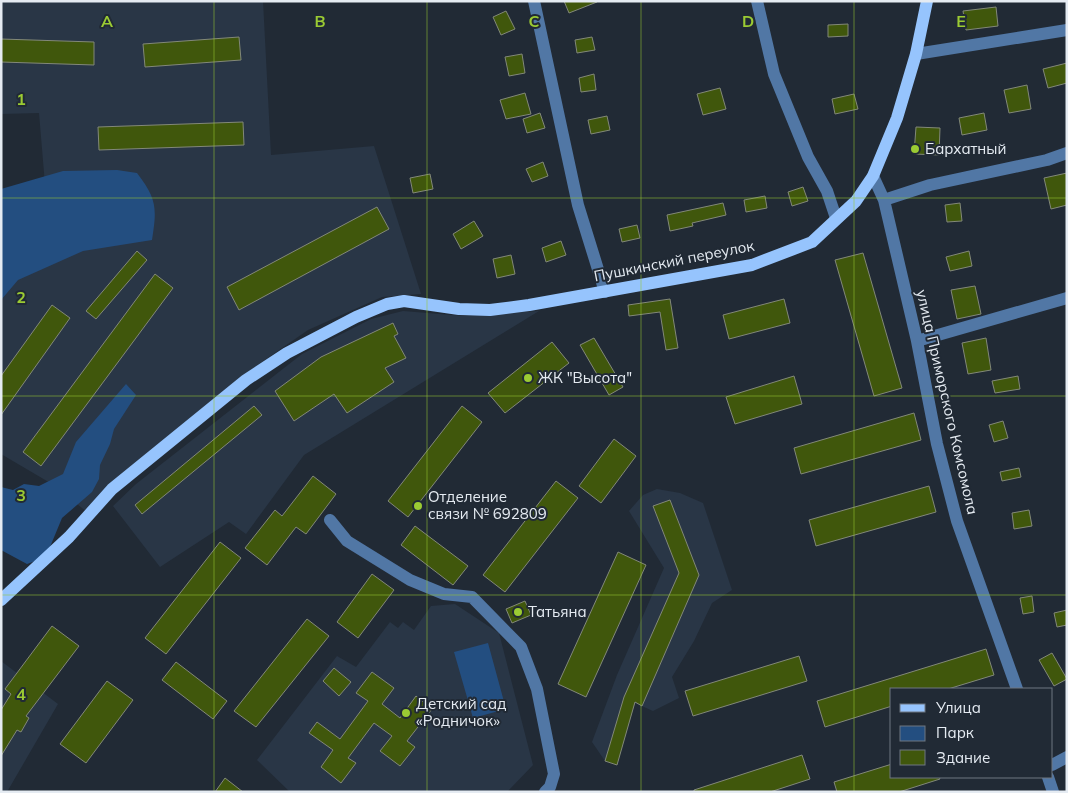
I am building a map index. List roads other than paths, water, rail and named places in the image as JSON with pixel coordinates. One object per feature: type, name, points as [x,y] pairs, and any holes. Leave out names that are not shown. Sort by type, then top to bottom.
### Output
[{"type":"main road","name":"Пушкинский переулок","points":[[1,600],[69,537],[112,489],[246,380],[322,334],[380,307],[404,301],[458,309],[490,310],[529,305],[752,265],[812,242],[863,192],[873,176],[897,118],[916,54],[927,1]]},
{"type":"street","points":[[534,1],[578,205],[605,292]]},
{"type":"street","points":[[758,1],[774,74],[808,157],[827,191],[836,218]]},
{"type":"street","points":[[916,54],[1067,30]]},
{"type":"street","points":[[884,200],[930,185],[1047,160],[1067,153]]},
{"type":"street","name":"улица Приморского Комсомола","points":[[873,176],[884,200],[917,341],[937,444],[957,521],[1017,688]]},
{"type":"street","points":[[917,341],[1067,298]]},
{"type":"street","points":[[330,520],[347,541],[410,580],[444,594],[472,597],[521,647],[537,688],[554,774],[550,787],[545,792]]},
{"type":"street","points":[[1053,764],[1067,757]]},
{"type":"street","points":[[1048,778],[1053,792]]},
{"type":"place","name":"Бархатный","points":[[915,149]]},
{"type":"place","name":"ЖК \"Высота\"","points":[[528,378]]},
{"type":"place","name":"Отделение связи № 692809","points":[[418,506]]},
{"type":"place","name":"Татьяна","points":[[518,612]]},
{"type":"place","name":"Детский сад «Родничок»","points":[[406,713]]}]
